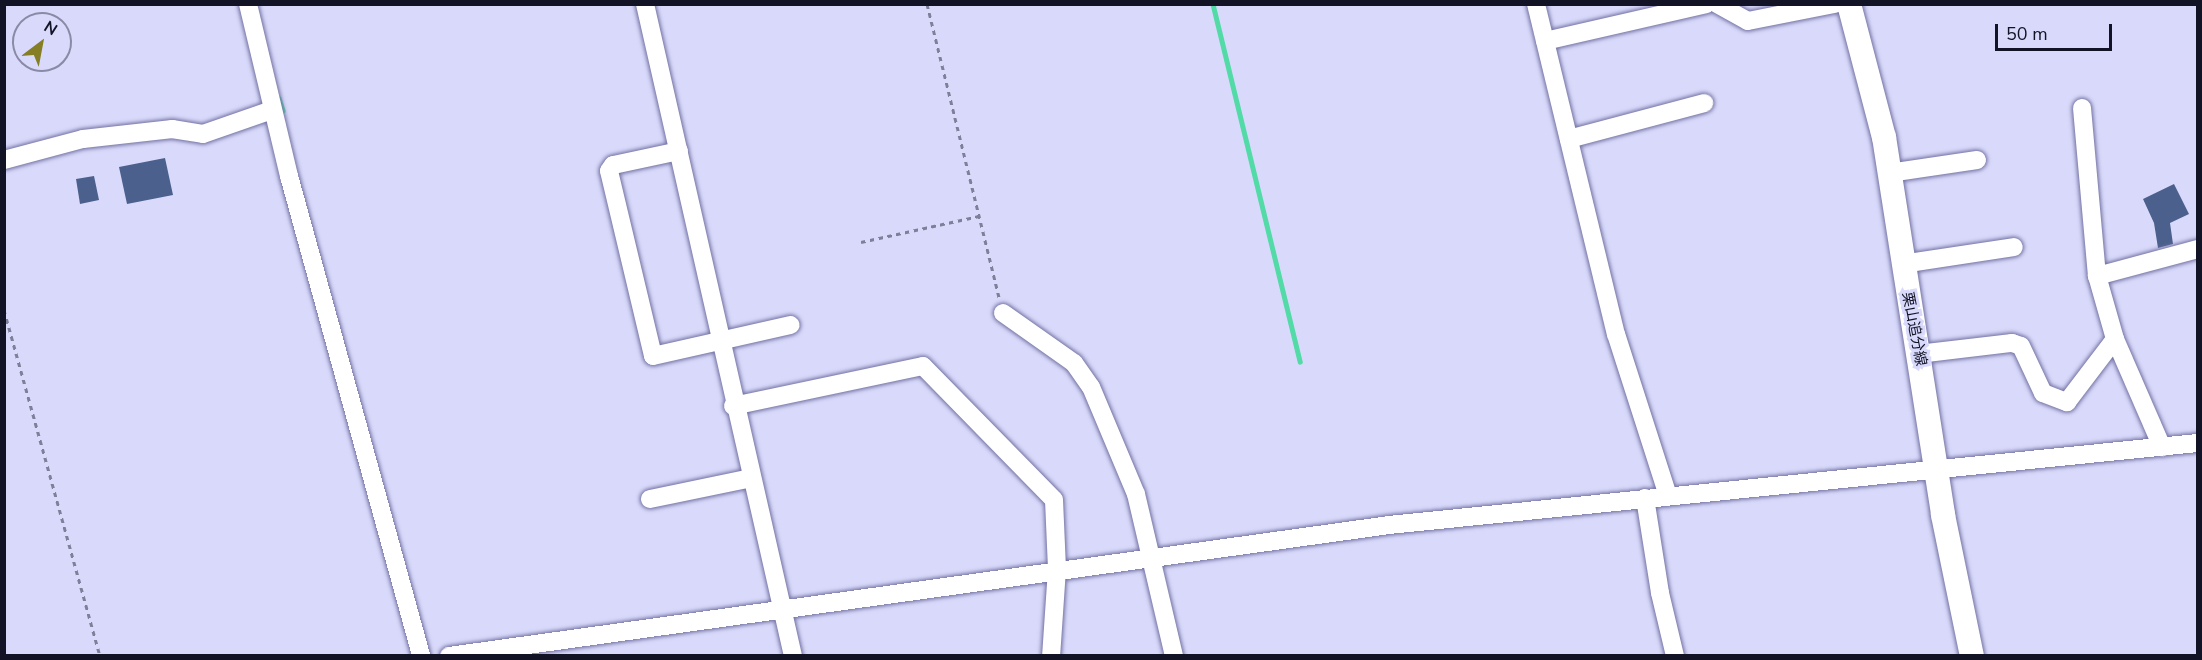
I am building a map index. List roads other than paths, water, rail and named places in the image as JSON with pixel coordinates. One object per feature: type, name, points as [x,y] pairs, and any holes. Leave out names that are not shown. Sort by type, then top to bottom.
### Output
[{"type":"main road","name":"栗山追分線","points":[[1849,4],[1889,173],[1902,264],[1940,470],[1943,515],[1972,656]]},
{"type":"street","points":[[248,4],[272,110],[420,656]]},
{"type":"street","points":[[645,4],[733,406],[793,656]]},
{"type":"street","points":[[1536,4],[1616,334],[1668,496]]},
{"type":"street","points":[[1545,41],[1706,4]]},
{"type":"street","points":[[1717,4],[1748,21],[1834,4]]},
{"type":"street","points":[[1569,139],[1704,103]]},
{"type":"street","points":[[2082,108],[2097,276],[2115,339],[2162,447]]},
{"type":"street","points":[[4,160],[83,139],[172,129],[203,134],[272,110]]},
{"type":"street","points":[[679,151],[613,165],[609,171],[653,356],[791,325]]},
{"type":"street","points":[[1889,173],[1977,160]]},
{"type":"street","points":[[1902,264],[2014,247]]},
{"type":"street","points":[[2097,276],[2198,249]]},
{"type":"street","points":[[1003,314],[1074,363],[1091,387],[1136,494],[1154,555],[1174,656]]},
{"type":"street","points":[[1918,354],[2012,343],[2021,346],[2043,393],[2067,402],[2115,339]]},
{"type":"street","points":[[733,406],[923,366],[1054,500],[1057,569],[1051,656]]},
{"type":"street","points":[[449,656],[783,610],[1154,555],[1645,498],[2198,443]]},
{"type":"street","points":[[650,499],[751,478]]},
{"type":"street","points":[[1645,498],[1660,593],[1676,656]]},
{"type":"waterway","points":[[1213,4],[1300,362]]},
{"type":"waterway","points":[[279,98],[283,110]]}]
